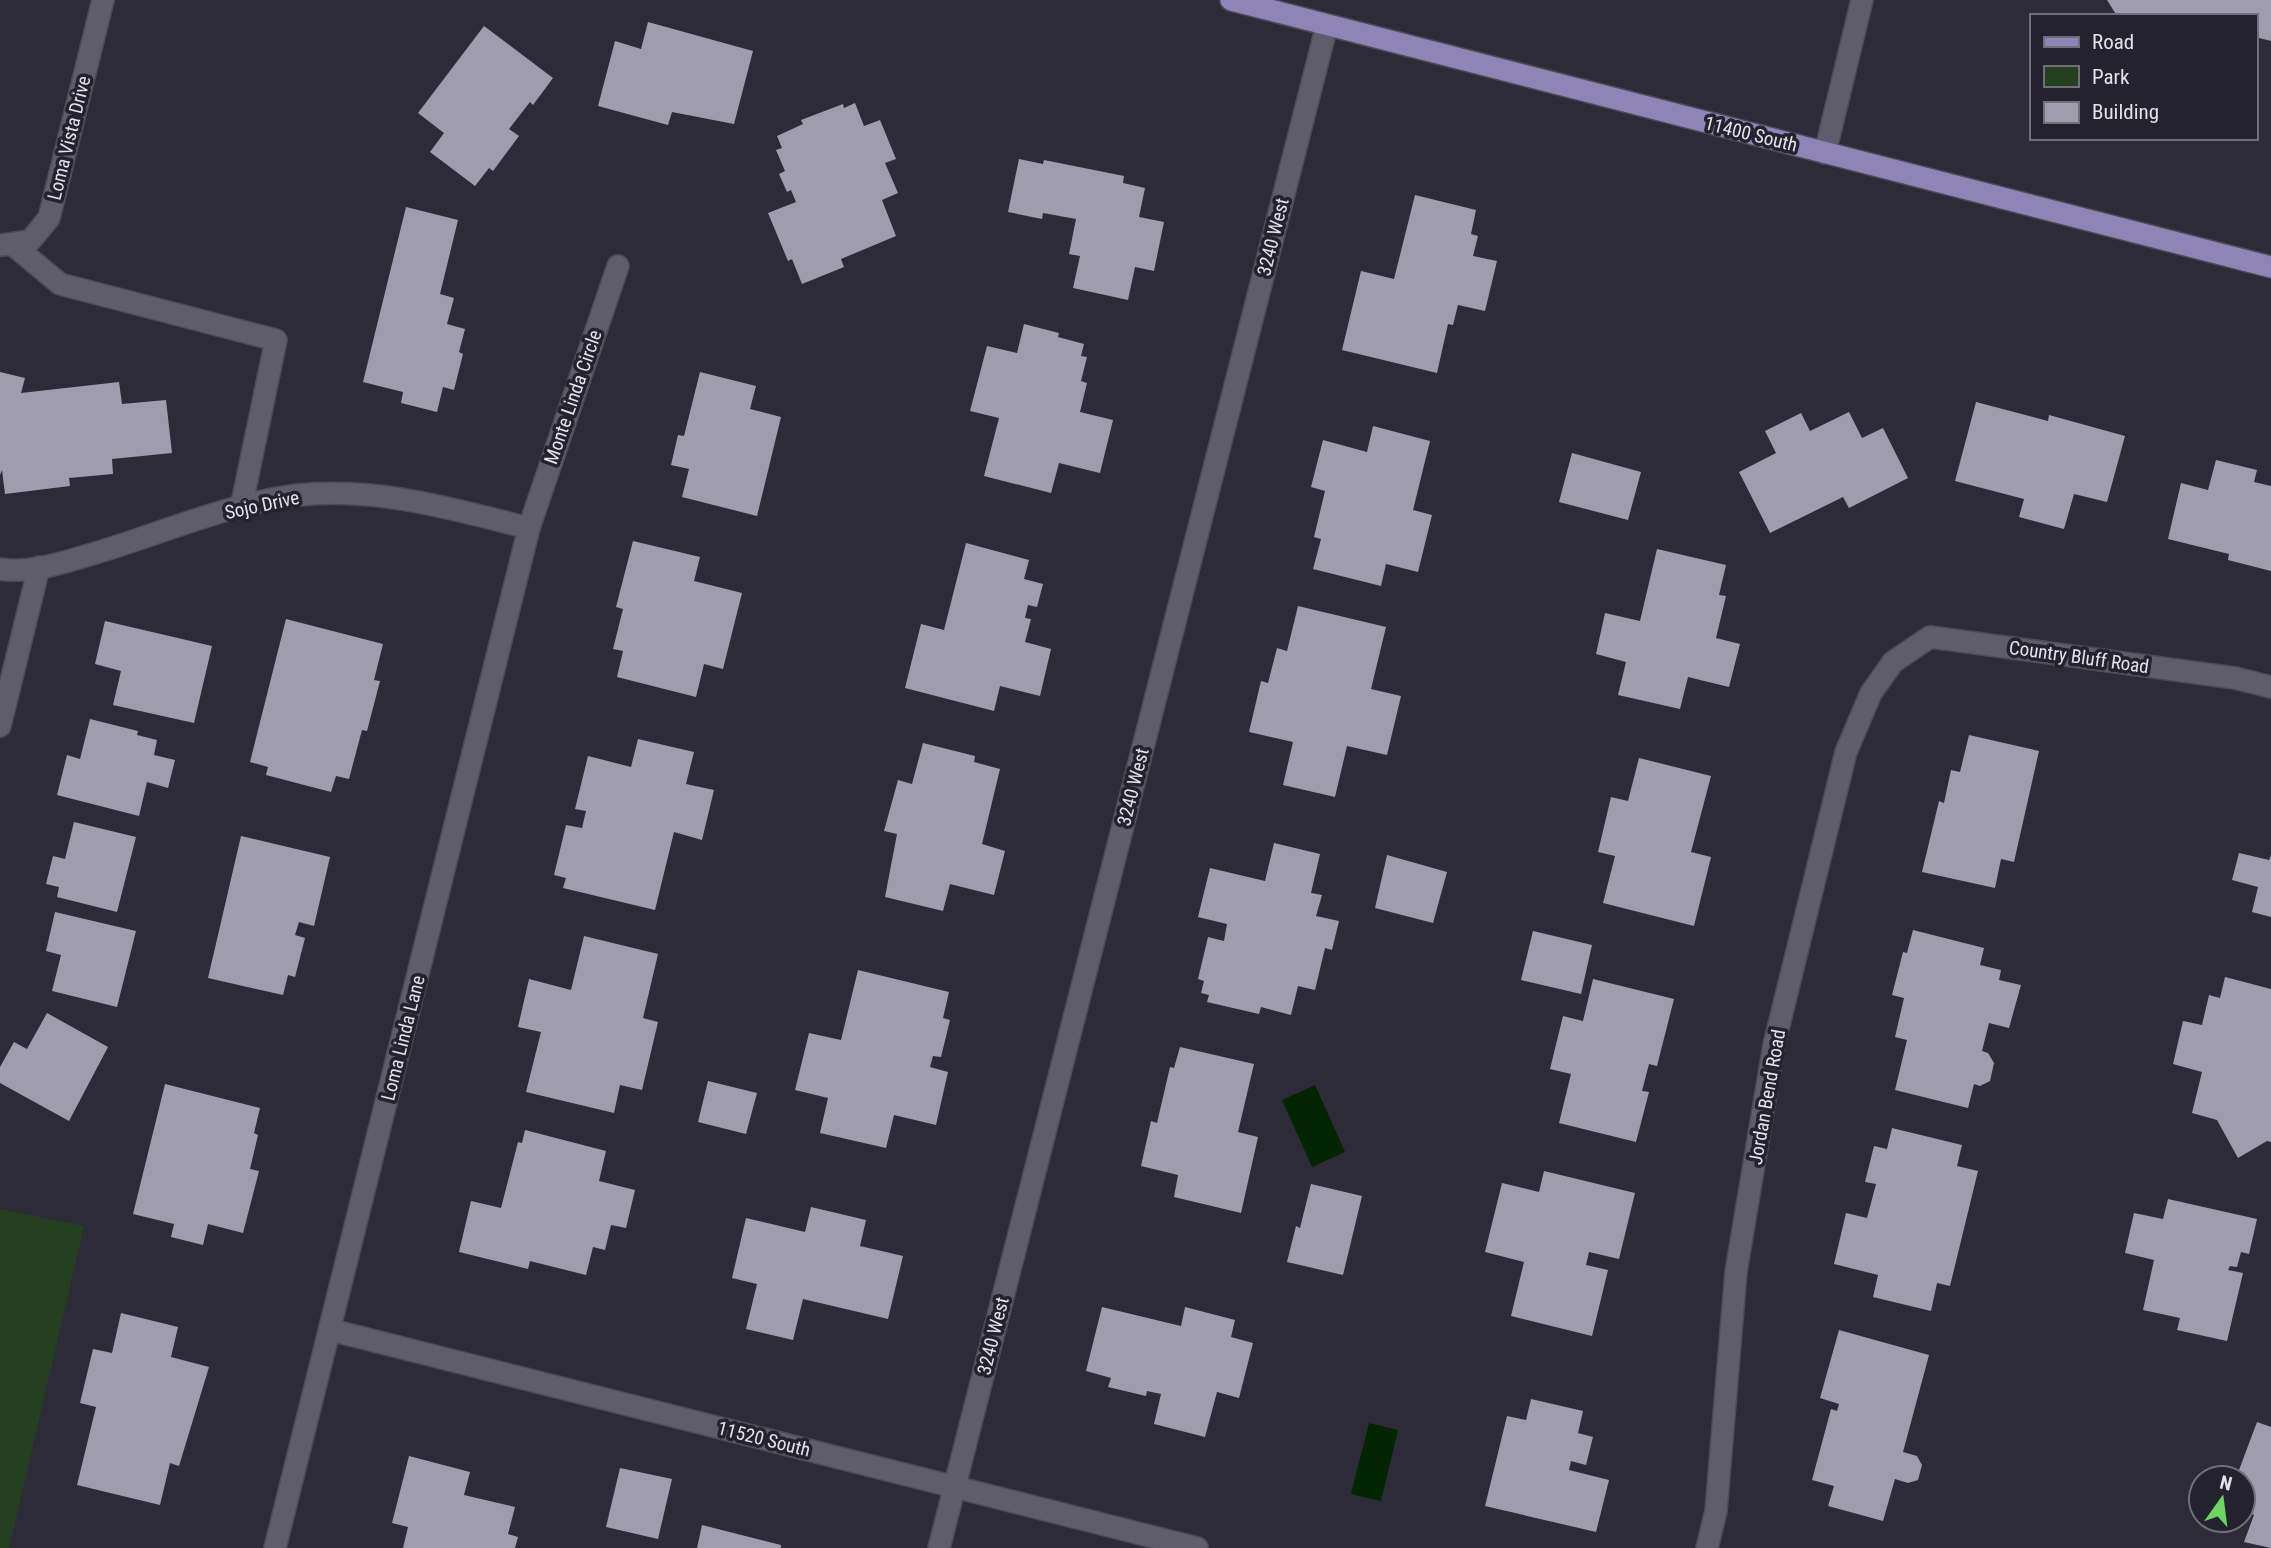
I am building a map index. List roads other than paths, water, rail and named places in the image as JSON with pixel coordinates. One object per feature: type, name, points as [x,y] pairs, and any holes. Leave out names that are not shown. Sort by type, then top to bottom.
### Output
[{"type":"main road","name":"11400 South","points":[[1231,0],[2271,267]]},
{"type":"street","name":"Loma Vista Drive","points":[[6,245],[30,241],[49,218],[103,0]]},
{"type":"street","points":[[1825,153],[1862,0]]},
{"type":"street","name":"3240 West","points":[[939,1548],[1327,25]]},
{"type":"street","points":[[6,245],[60,284],[276,340],[241,508]]},
{"type":"street","name":"Monte Linda Circle","points":[[528,528],[618,266]]},
{"type":"street","name":"Sojo Drive","points":[[0,569],[39,568],[241,508],[298,495],[360,494],[410,499],[528,528]]},
{"type":"street","name":"Loma Linda Lane","points":[[275,1548],[528,528]]},
{"type":"street","points":[[0,726],[39,568]]},
{"type":"street","name":"Country Bluff Road","points":[[1893,662],[1930,637],[2235,678],[2271,687]]},
{"type":"street","name":"Jordan Bend Road","points":[[1707,1548],[1716,1511],[1736,1272],[1774,1045],[1846,752],[1871,693],[1893,662]]},
{"type":"street","name":"11520 South","points":[[331,1330],[1197,1548]]}]
